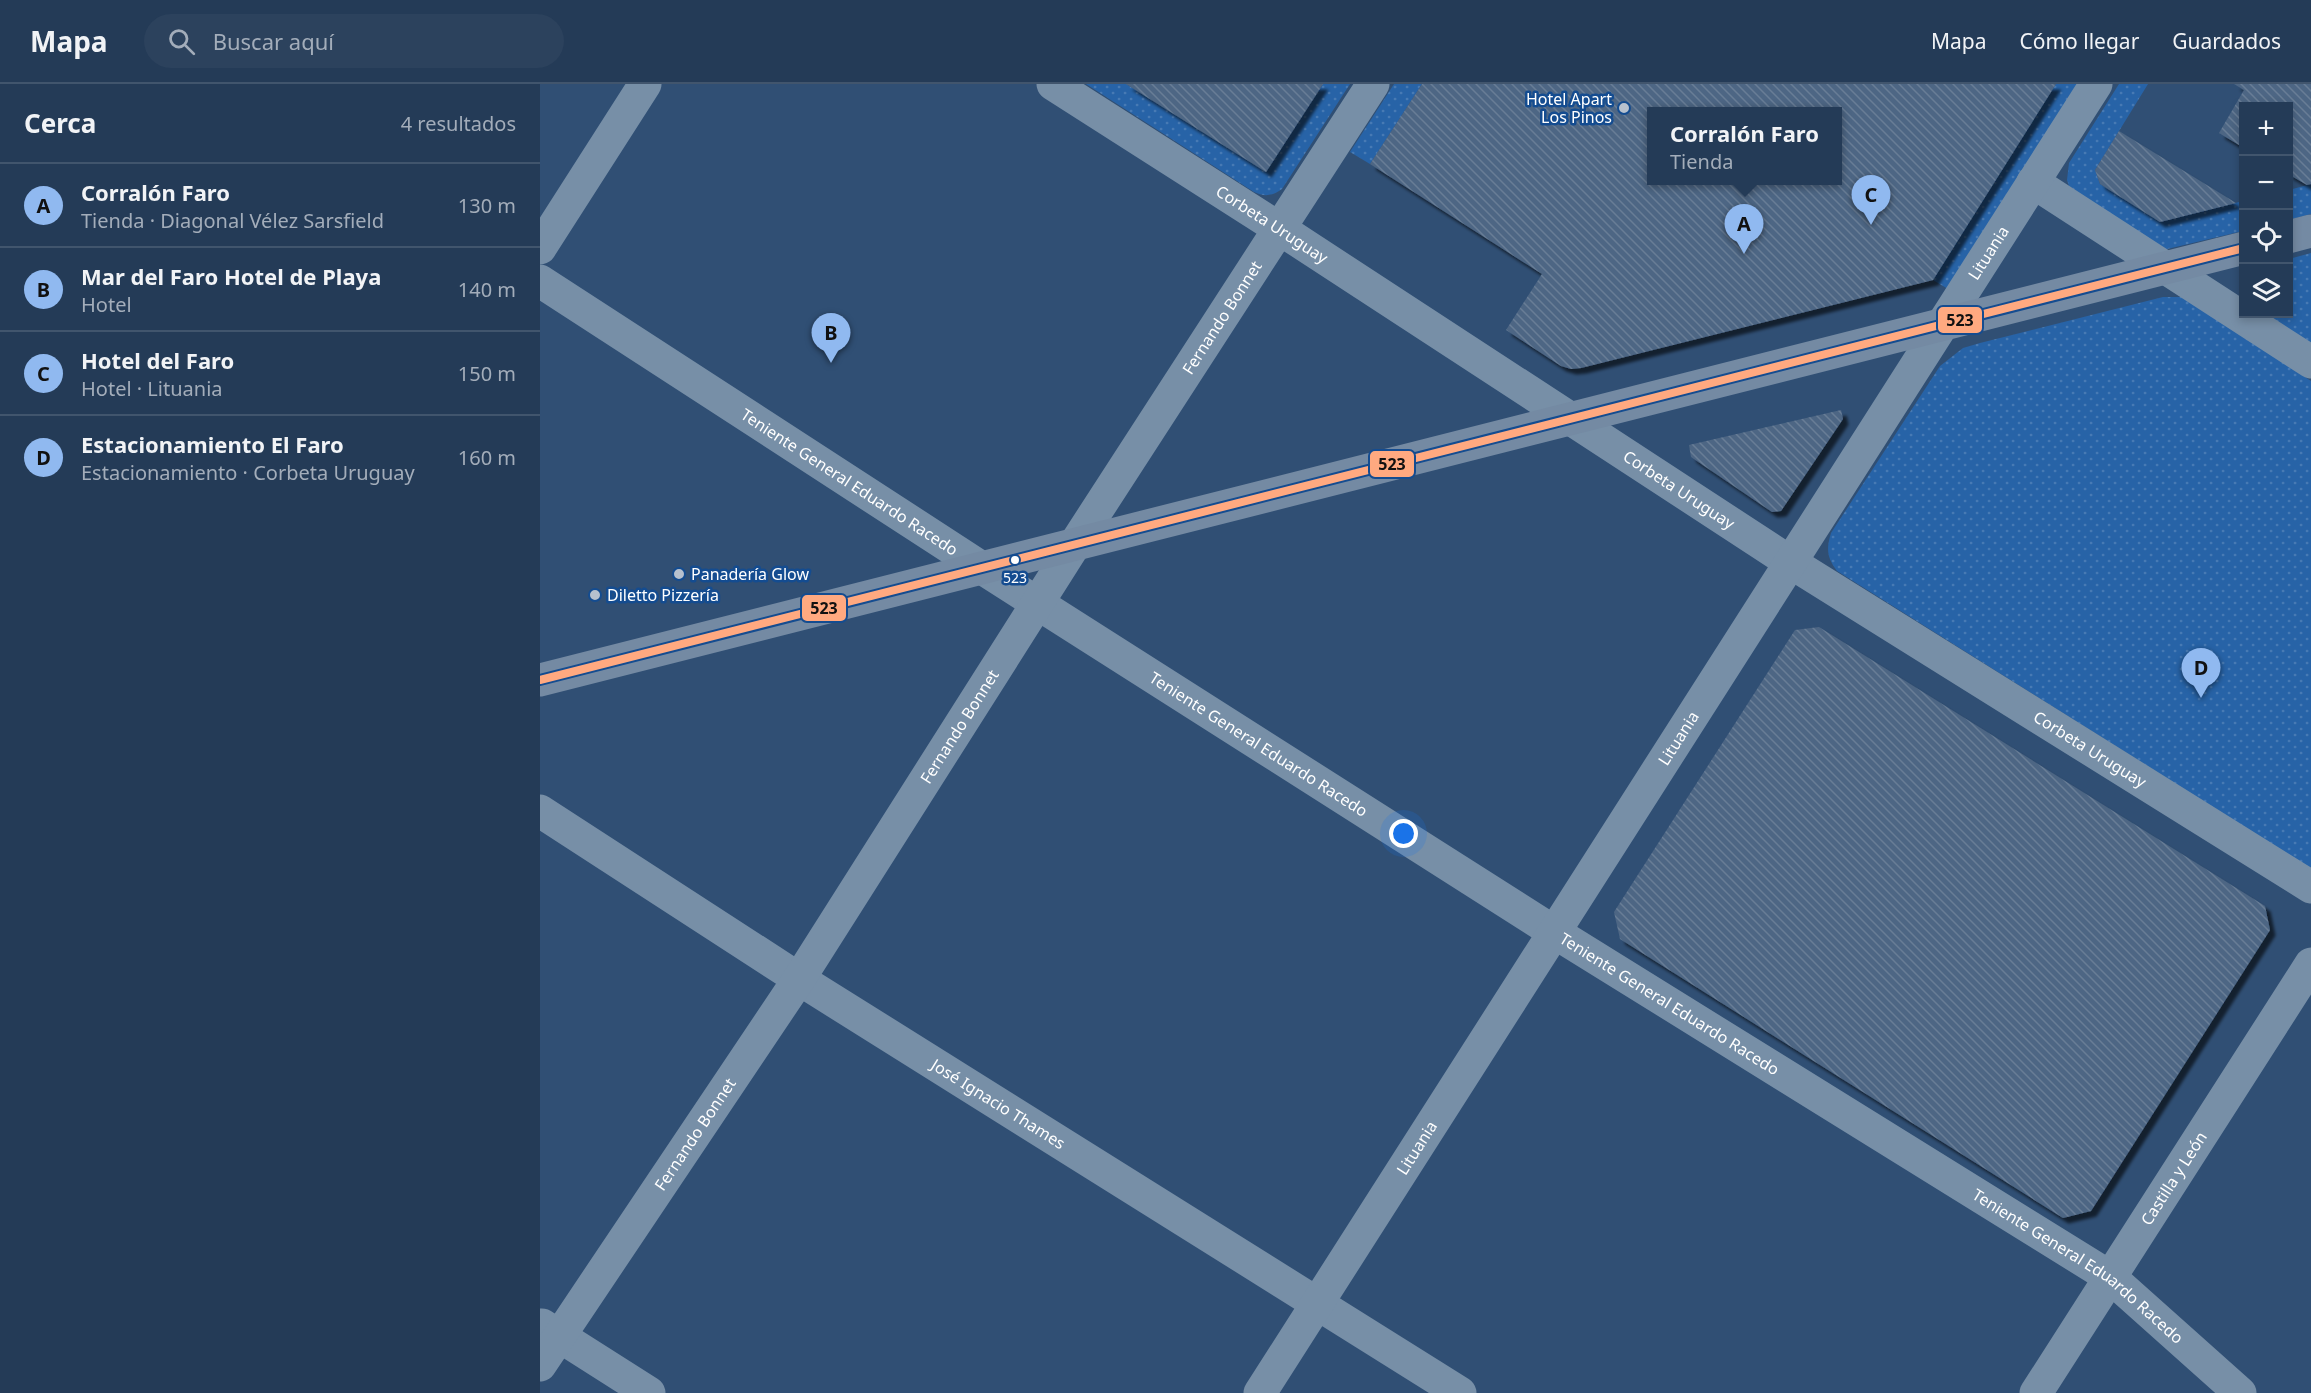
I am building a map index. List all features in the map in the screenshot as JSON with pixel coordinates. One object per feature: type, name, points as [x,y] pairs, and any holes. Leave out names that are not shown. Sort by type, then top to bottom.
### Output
[{"type":"main road","points":[[2293,236],[2311,231]]},
{"type":"main road","points":[[540,680],[2239,249]]},
{"type":"street","points":[[540,248],[645,84]]},
{"type":"street","name":"Corbeta Uruguay","points":[[1053,84],[1280,229],[1790,562],[2311,887]]},
{"type":"street","name":"Fernando Bonnet","points":[[540,1365],[550,1330],[799,979],[1037,603],[1373,84]]},
{"type":"street","name":"Lituania","points":[[1260,1393],[2096,84]]},
{"type":"street","points":[[2033,182],[2311,362]]},
{"type":"street","name":"Teniente General Eduardo Racedo","points":[[540,281],[982,568],[1554,932],[2110,1277],[2240,1393]]},
{"type":"street","name":"José Ignacio Thames","points":[[540,810],[799,979],[1460,1393]]},
{"type":"street","name":"Castilla y León","points":[[2036,1393],[2311,964]]},
{"type":"street","points":[[550,1330],[649,1393]]},
{"type":"shaded area","points":[[1086,84],[1126,84],[1266,172],[1323,84],[1350,84],[1282,189],[1272,194],[1261,195]]},
{"type":"shaded area","points":[[1394,84],[1422,84],[1370,164],[1350,152]]},
{"type":"shaded area","points":[[2056,84],[2078,84],[1948,289],[1933,280]]},
{"type":"shaded area","points":[[2119,84],[2148,84],[2095,170],[2100,184],[2160,222],[2239,202],[2239,232],[2163,250],[2069,186],[2067,180],[2069,163]]},
{"type":"shaded area","points":[[2311,184],[2311,214],[2293,219],[2293,189]]},
{"type":"shaded area","points":[[2311,253],[2311,346],[2266,318],[2293,318],[2293,258]]},
{"type":"shaded area","points":[[2163,297],[2181,297],[2190,301],[2311,381],[2311,869],[1837,571],[1829,557],[1828,544],[1831,533],[1940,366],[1963,348]]},
{"type":"building","points":[[1126,84],[1323,84],[1266,172]]},
{"type":"building","points":[[1422,84],[2056,84],[1933,280],[1571,369],[1561,366],[1506,330],[1542,274],[1370,164]]},
{"type":"building","points":[[2234,84],[2311,84],[2311,184],[2307,185],[2293,177],[2293,102],[2239,102],[2239,145],[2219,133],[2244,90]]},
{"type":"building","points":[[2119,131],[2236,203],[2160,222],[2100,184],[2095,170]]},
{"type":"building","points":[[1841,410],[1843,419],[1781,511],[1772,512],[1691,457],[1689,445]]},
{"type":"building","points":[[1819,627],[2265,906],[2270,930],[2091,1211],[2063,1218],[1620,939],[1614,912],[1795,630]]},
{"type":"transit line","name":"523","points":[[540,680],[2239,249]]},
{"type":"place","name":"Hotel Apart Los Pinos","points":[[1624,108]]},
{"type":"place","name":"Hotel del Faro","points":[[1871,225]]},
{"type":"place","name":"Corralón Faro","points":[[1744,254]]},
{"type":"place","name":"Mar del Faro Hotel de Playa","points":[[831,363]]},
{"type":"place","name":"523","points":[[1015,560]]},
{"type":"place","name":"Panadería Glow","points":[[679,574]]},
{"type":"place","name":"Diletto Pizzería","points":[[595,595]]},
{"type":"place","name":"Estacionamiento El Faro","points":[[2201,698]]}]
